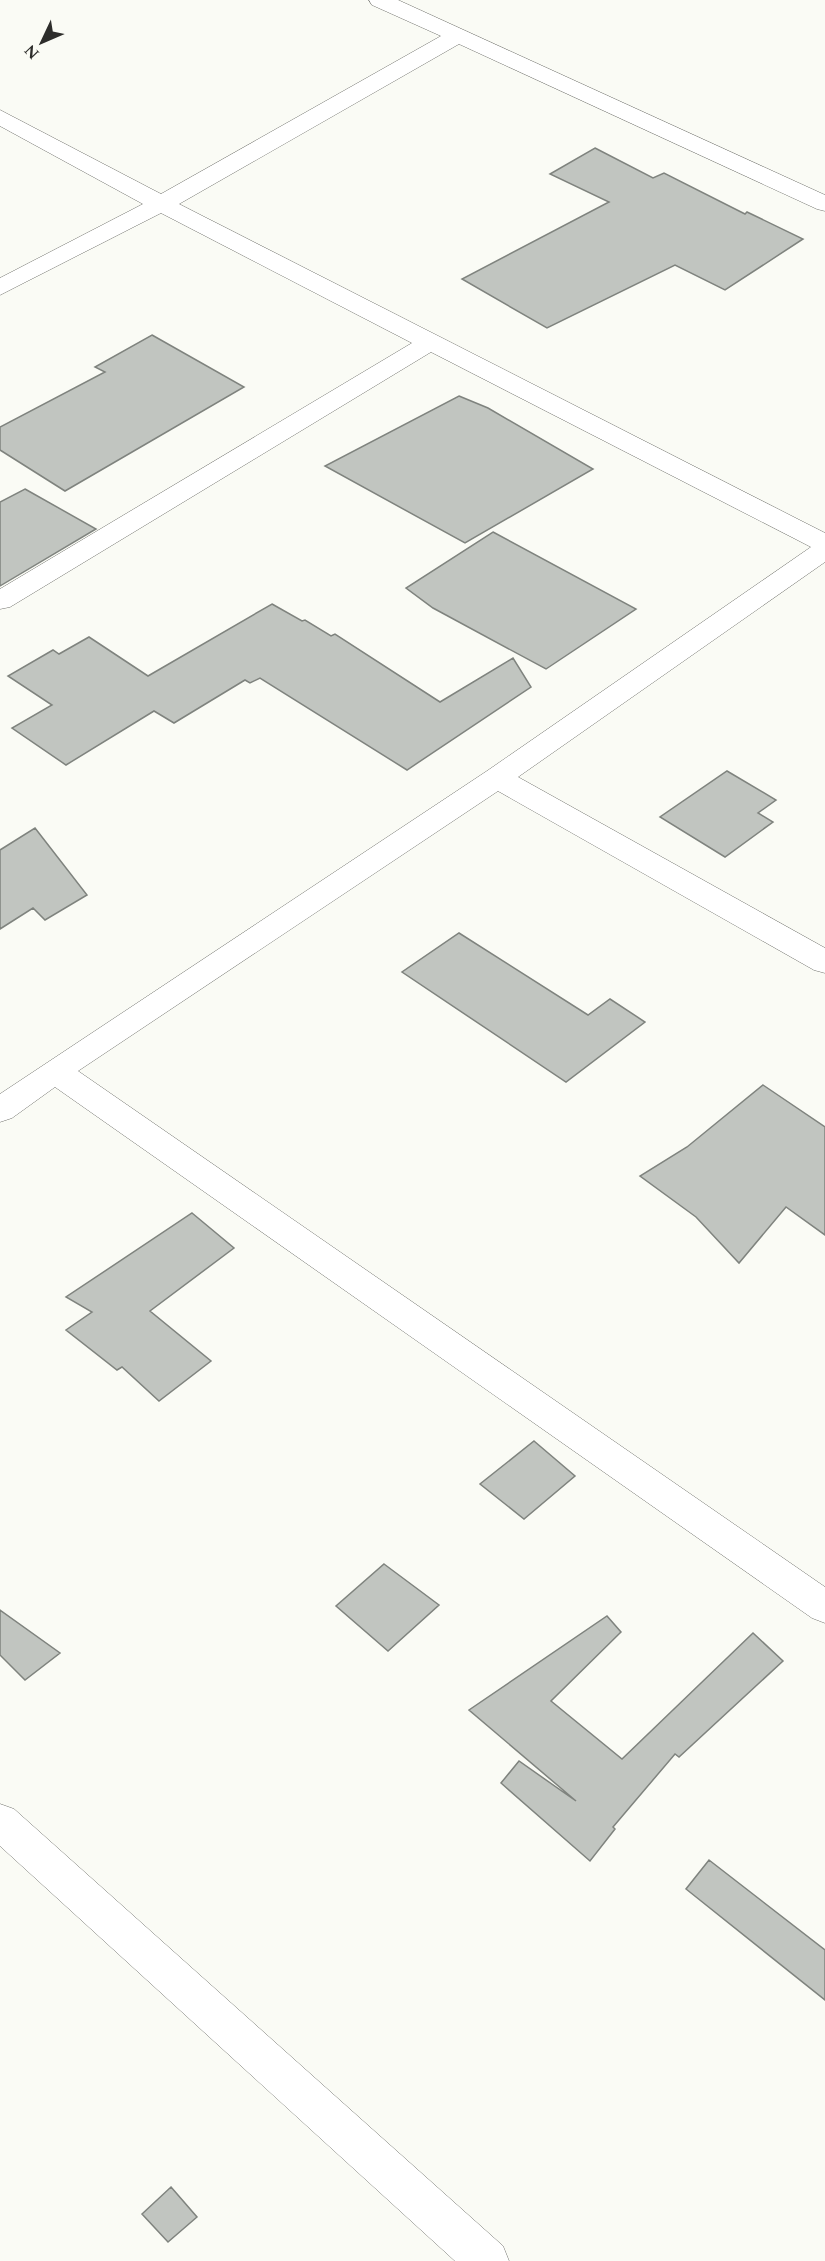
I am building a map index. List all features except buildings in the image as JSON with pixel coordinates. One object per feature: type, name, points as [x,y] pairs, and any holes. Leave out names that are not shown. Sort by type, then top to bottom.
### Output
[{"type":"street","points":[[380,0],[825,204]]},
{"type":"street","points":[[0,288],[161,204],[457,36]]},
{"type":"street","points":[[0,117],[161,204],[825,544]]},
{"type":"street","points":[[0,600],[431,342]]},
{"type":"street","points":[[0,1110],[55,1071],[497,778],[825,550]]},
{"type":"street","points":[[497,778],[825,962]]},
{"type":"street","points":[[55,1071],[825,1607]]},
{"type":"street","points":[[0,1821],[487,2261]]}]
